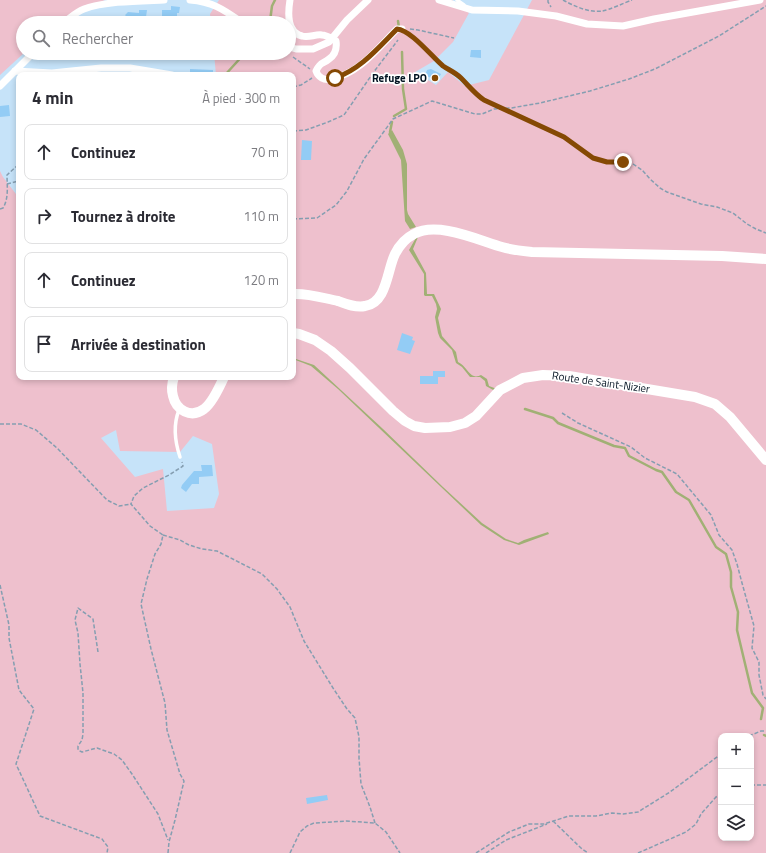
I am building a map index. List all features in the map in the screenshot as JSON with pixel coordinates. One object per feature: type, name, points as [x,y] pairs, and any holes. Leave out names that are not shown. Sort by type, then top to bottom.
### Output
[{"type":"main road","points":[[296,294],[313,295],[358,306],[371,304],[384,290],[395,252],[414,234],[429,230],[451,232],[473,237],[503,247],[532,252],[714,256],[766,259]]},
{"type":"main road","name":"Route de Saint-Nizier","points":[[296,334],[315,340],[331,350],[393,411],[414,426],[425,428],[450,427],[465,423],[476,416],[500,390],[523,378],[543,374],[570,376],[695,397],[715,404],[730,417],[766,460]]},
{"type":"main road","points":[[173,380],[172,395],[174,401],[180,409],[191,414],[198,413],[205,409],[222,380]]},
{"type":"street","points":[[72,16],[83,10],[110,4],[164,0]]},
{"type":"street","points":[[190,0],[216,5],[232,16]]},
{"type":"street","points":[[289,16],[290,0]]},
{"type":"street","points":[[296,49],[313,49],[329,42],[347,20],[368,0]]},
{"type":"street","points":[[439,0],[472,10],[518,11],[556,16],[587,24],[623,26],[654,18],[760,0]]},
{"type":"street","points":[[296,32],[303,36],[323,35],[336,41],[336,50],[329,60],[318,66],[316,71],[322,79],[328,80],[355,70],[397,29],[402,29]]},
{"type":"street","points":[[0,86],[26,60]]},
{"type":"street","points":[[62,72],[101,68],[130,68],[154,72]]},
{"type":"lane","points":[[457,0],[472,10]]},
{"type":"lane","points":[[180,409],[177,416],[175,435],[180,457]]},
{"type":"path","points":[[563,0],[588,10],[602,11],[632,0]]},
{"type":"path","points":[[296,219],[317,218],[336,205],[348,191],[364,159],[393,119],[432,101],[475,114],[482,114],[494,109],[511,108],[540,103],[583,93],[655,70],[719,36],[766,6]]},
{"type":"path","points":[[402,29],[444,67],[460,77],[477,95],[501,108],[564,137],[593,158],[607,162],[623,162],[633,164],[642,170],[650,180],[664,190],[701,204],[717,207],[733,213],[747,224],[766,233]]},
{"type":"path","points":[[402,29],[418,30],[454,38]]},
{"type":"path","points":[[296,131],[306,130],[344,115],[402,34],[402,29]]},
{"type":"path","points":[[296,59],[317,74],[301,85],[296,86]]},
{"type":"path","points":[[0,208],[3,208],[6,203],[7,175],[16,167]]},
{"type":"path","points":[[7,184],[16,182]]},
{"type":"path","points":[[562,413],[578,423],[631,447],[645,458],[677,474],[710,515],[718,535],[732,550],[737,564],[754,626],[752,648],[759,662],[759,675],[763,695],[766,699]]},
{"type":"path","points":[[0,424],[21,424],[36,430],[58,448],[107,500],[119,506],[131,504]]},
{"type":"path","points":[[131,504],[134,496],[143,488],[183,466]]},
{"type":"path","points":[[131,504],[150,526],[163,535],[180,540],[195,547],[223,553],[262,574],[277,589],[290,607],[308,648],[347,709],[355,718],[359,737],[359,773],[361,784],[375,823],[386,832],[400,853]]},
{"type":"path","points":[[163,535],[161,544],[155,554],[146,579],[141,604],[165,702],[167,730],[180,774],[184,782],[169,842],[168,853]]},
{"type":"path","points":[[0,585],[10,625],[8,638],[19,690],[34,710],[16,764],[40,816],[102,838],[108,847],[107,853]]},
{"type":"path","points":[[98,652],[93,619],[78,608],[75,620],[78,633],[81,671],[83,734],[78,750],[82,752],[97,748],[114,754],[122,760],[158,814],[169,842]]},
{"type":"path","points":[[754,734],[760,731],[766,731]]},
{"type":"path","points":[[476,853],[509,832],[529,824],[544,824],[569,816],[596,816],[638,812],[670,792],[718,756]]},
{"type":"path","points":[[754,785],[766,785]]},
{"type":"path","points":[[638,853],[686,832],[696,824],[701,814],[718,796]]},
{"type":"path","points":[[290,853],[300,832],[307,826],[314,823],[346,821],[375,823]]},
{"type":"path","points":[[486,853],[506,840],[553,821]]},
{"type":"path","points":[[553,821],[588,853]]},
{"type":"shaded area","points":[[0,0],[105,1],[78,9],[68,16],[16,16],[16,60],[0,75]]},
{"type":"shaded area","points":[[219,0],[452,0],[469,13],[453,42],[434,61],[415,72],[436,85],[448,72],[465,86],[489,80],[532,0],[766,0],[766,853],[0,853],[0,171],[16,194],[16,380],[296,380],[296,72],[216,72],[215,60],[296,60],[296,16],[210,16],[210,14]],"holes":[[[116,430],[120,451],[180,452],[193,436],[212,444],[219,494],[214,508],[167,511],[163,469],[135,477],[101,438]]]},
{"type":"shaded area","points":[[392,130],[403,150],[407,164],[407,210],[416,227],[410,229],[405,221],[401,160],[388,134]]},
{"type":"shaded area","points":[[417,236],[418,237],[413,249],[426,273],[427,294],[434,294],[441,309],[438,318],[442,336],[456,352],[458,362],[463,365],[470,374],[475,376],[481,375],[487,379],[489,386],[497,389],[495,391],[486,386],[485,381],[480,377],[470,377],[462,367],[456,363],[452,350],[440,338],[435,317],[437,309],[436,304],[432,296],[424,295],[424,274],[409,250]]},
{"type":"shaded area","points":[[296,359],[314,365],[482,523],[506,539],[518,543],[548,532],[549,534],[519,545],[504,540],[481,525],[338,389],[311,366]]},
{"type":"building","points":[[171,6],[180,7],[177,16],[162,16],[162,10],[171,10]]},
{"type":"building","points":[[139,10],[147,10],[146,16],[125,15],[128,12],[139,13]]},
{"type":"building","points":[[471,50],[481,50],[481,58],[470,57]]},
{"type":"building","points":[[190,69],[213,70],[213,72],[190,72]]},
{"type":"building","name":"Refuge LPO","points":[[431,69],[441,74],[437,81],[425,75],[427,70]]},
{"type":"building","points":[[9,105],[10,116],[0,117],[0,106]]},
{"type":"building","points":[[302,140],[312,141],[311,160],[301,160]]},
{"type":"building","points":[[402,333],[413,337],[412,340],[415,341],[410,354],[397,350]]},
{"type":"building","points":[[433,371],[445,371],[445,377],[438,377],[438,384],[420,384],[420,376],[433,376]]},
{"type":"building","points":[[201,465],[212,465],[213,476],[199,477],[199,484],[192,484],[186,492],[181,488],[182,485],[194,471],[202,471]]},
{"type":"building","points":[[327,795],[328,800],[307,804],[306,798]]},
{"type":"waterway","points":[[271,16],[272,6],[275,0]]},
{"type":"waterway","points":[[398,21],[399,28]]},
{"type":"waterway","points":[[394,116],[406,109],[403,89],[402,52]]},
{"type":"waterway","points":[[228,72],[239,60]]},
{"type":"waterway","points":[[391,135],[390,132],[392,122]]},
{"type":"waterway","points":[[525,409],[553,418],[558,423],[614,446],[625,448],[629,456],[662,472],[676,492],[689,500],[716,547],[726,554],[731,572],[731,587],[738,612],[737,630],[752,693],[763,708],[761,719]]},
{"type":"place","name":"Refuge LPO","points":[[435,78]]},
{"type":"route","points":[[335,78],[355,70],[397,29],[402,29],[444,67],[460,77],[477,95],[484,100],[564,137],[593,158],[607,162],[623,162]]}]
